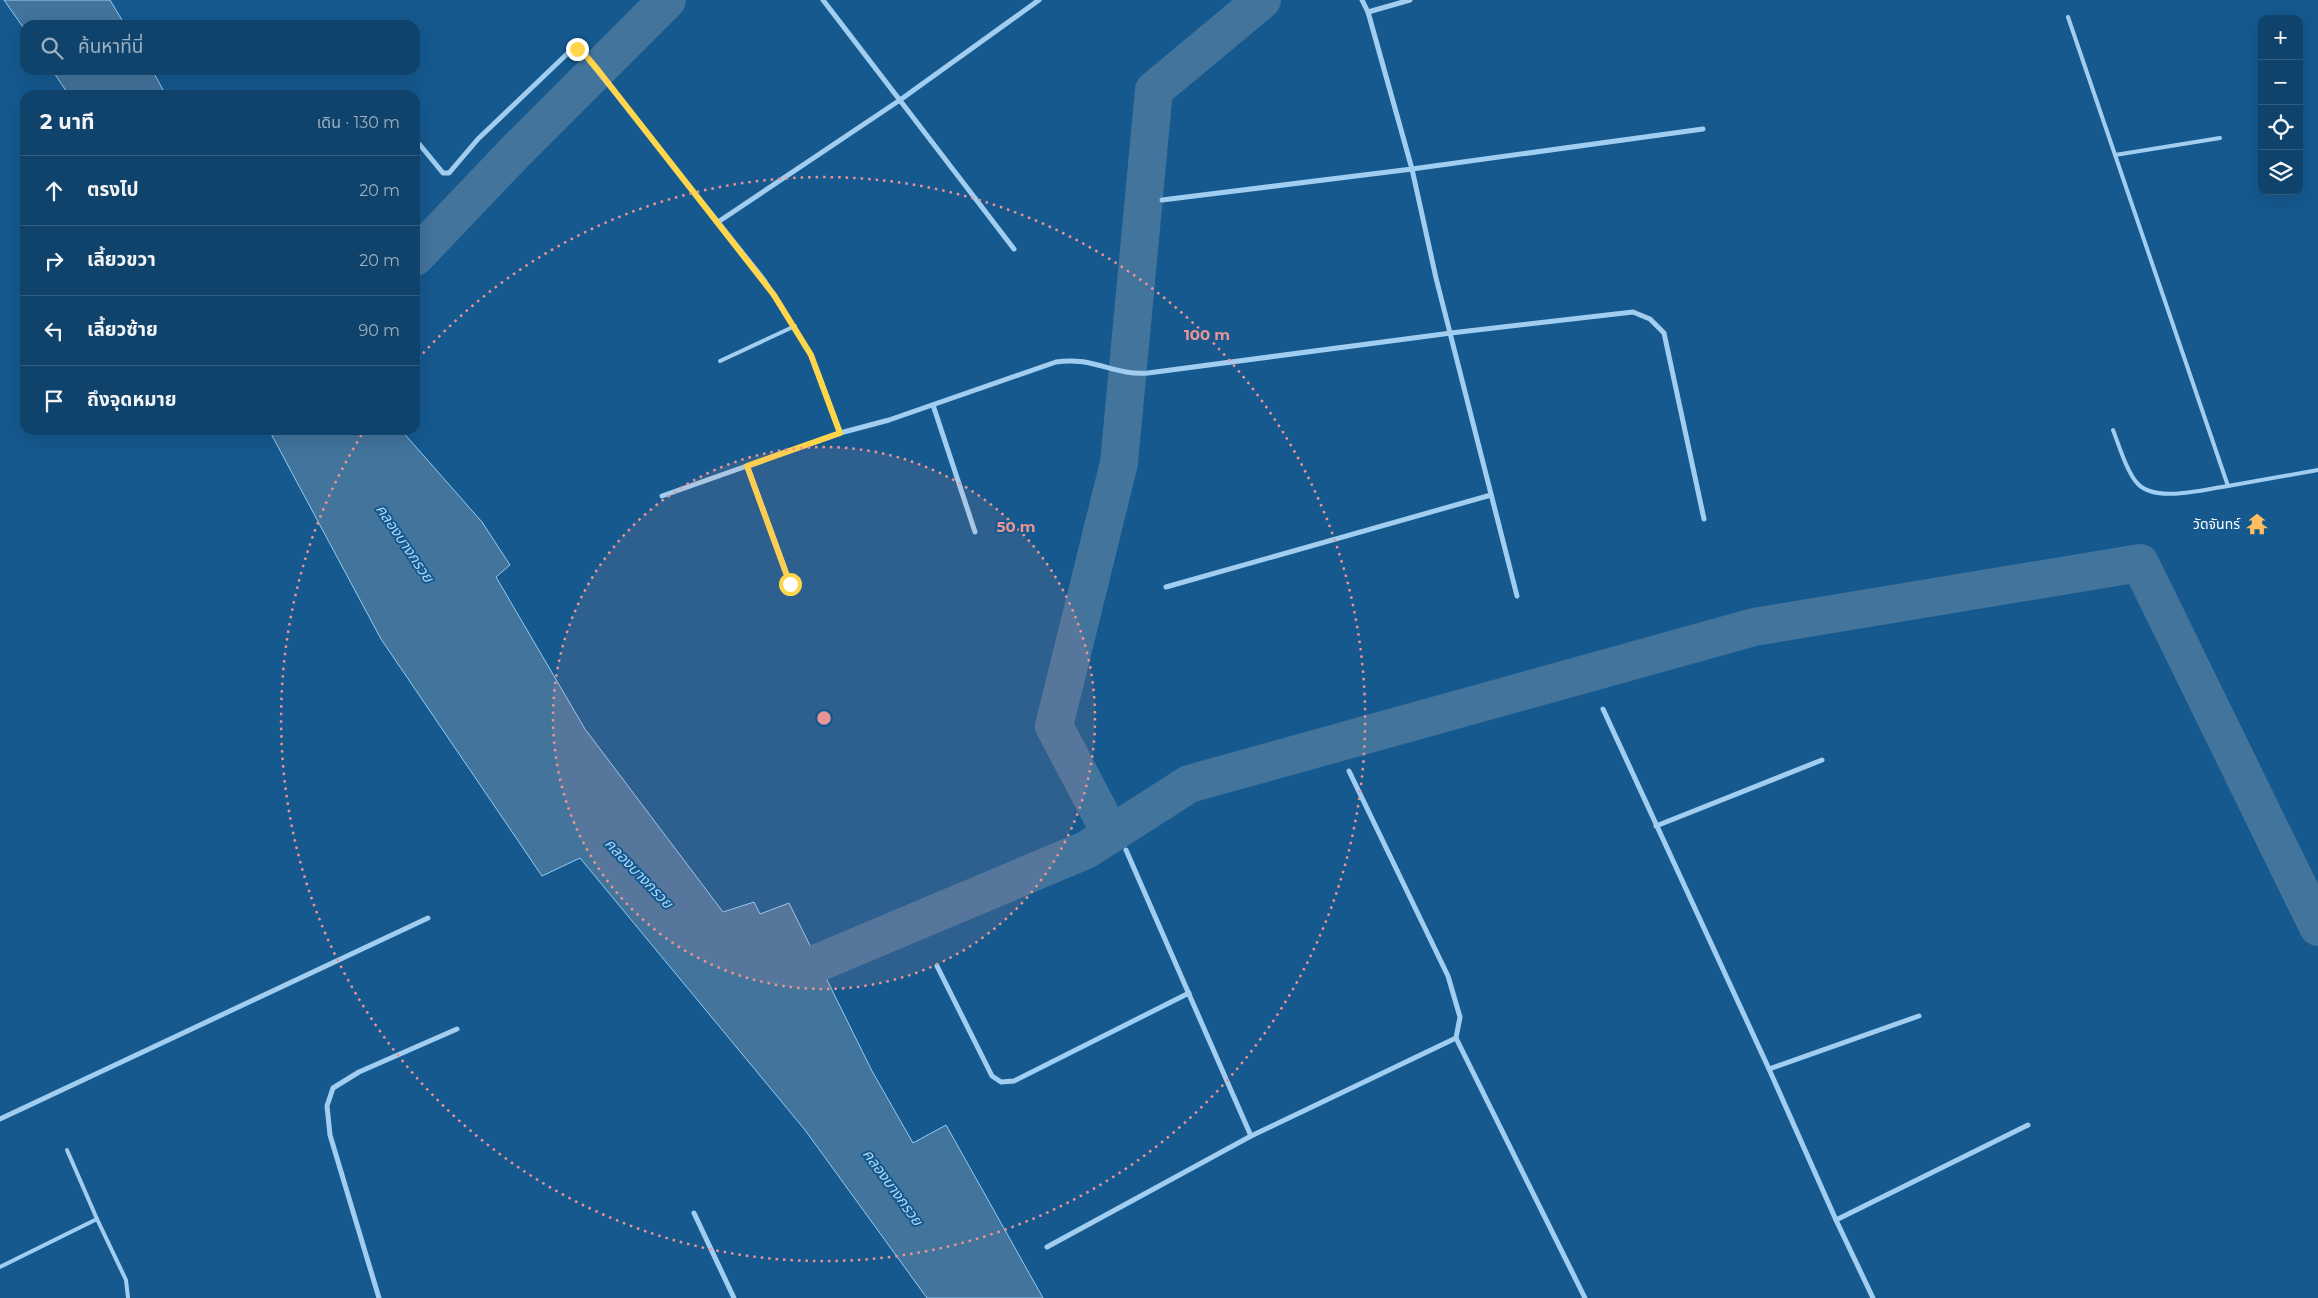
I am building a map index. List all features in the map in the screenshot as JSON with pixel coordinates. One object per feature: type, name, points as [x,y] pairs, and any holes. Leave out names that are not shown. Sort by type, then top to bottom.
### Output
[{"type":"street","points":[[823,0],[1014,249]]},
{"type":"street","points":[[718,222],[900,100],[1039,0]]},
{"type":"street","points":[[1362,0],[1368,12],[1412,169],[1436,278],[1517,596]]},
{"type":"street","points":[[1368,12],[1410,0]]},
{"type":"street","points":[[420,145],[442,173],[449,173],[478,139],[568,53],[573,49],[581,50],[764,280],[795,326],[811,355],[840,433]]},
{"type":"street","points":[[1162,200],[1412,169],[1703,129]]},
{"type":"street","points":[[662,496],[840,433],[890,420],[1056,362],[1073,360],[1093,362],[1130,374],[1633,312],[1650,319],[1664,333],[1704,518]]},
{"type":"street","points":[[933,405],[975,532]]},
{"type":"street","points":[[747,466],[790,584]]},
{"type":"street","points":[[1166,586],[1491,495]]},
{"type":"street","points":[[1603,709],[1873,1298]]},
{"type":"street","points":[[1656,826],[1822,760]]},
{"type":"street","points":[[1349,772],[1448,976],[1460,1017],[1456,1038],[1585,1298]]},
{"type":"street","points":[[1126,850],[1251,1136]]},
{"type":"street","points":[[0,1120],[428,918]]},
{"type":"street","points":[[937,966],[992,1076],[1001,1082],[1014,1081],[1189,993]]},
{"type":"street","points":[[1769,1069],[1919,1016]]},
{"type":"street","points":[[379,1298],[330,1135],[327,1106],[333,1088],[359,1072],[457,1029]]},
{"type":"street","points":[[1047,1247],[1251,1136],[1456,1038]]},
{"type":"street","points":[[1836,1220],[2028,1125]]},
{"type":"street","points":[[694,1213],[734,1298]]},
{"type":"lane","points":[[2068,17],[2228,486]]},
{"type":"lane","points":[[2115,156],[2220,138]]},
{"type":"lane","points":[[720,361],[795,326]]},
{"type":"lane","points":[[2113,430],[2137,483],[2148,491],[2159,495],[2228,486],[2318,470]]},
{"type":"lane","points":[[67,1150],[126,1280],[128,1298]]},
{"type":"lane","points":[[0,1267],[97,1219]]},
{"type":"water","points":[[4,0],[110,0],[122,20],[20,20],[20,23]]},
{"type":"water","points":[[55,75],[155,75],[163,90],[66,90]]},
{"type":"water","name":"คลองบางกรวย","points":[[272,435],[405,435],[482,522],[510,565],[496,577],[585,729],[723,912],[754,902],[760,914],[789,903],[872,1071],[913,1143],[946,1125],[1043,1298],[927,1298],[805,1130],[580,858],[542,876],[381,639]]},
{"type":"waterway","points":[[420,252],[516,151],[667,0]]},
{"type":"waterway","points":[[1111,834],[1054,726],[1119,463],[1154,90],[1262,0]]},
{"type":"waterway","points":[[770,983],[1086,850],[1189,784],[1754,627],[2140,563],[2318,927]]},
{"type":"place","name":"วัดจันทร์","points":[[2257,524]]},
{"type":"route","points":[[577,49],[581,50],[598,70],[764,280],[795,326],[811,355],[840,433],[747,466],[790,584]]}]
